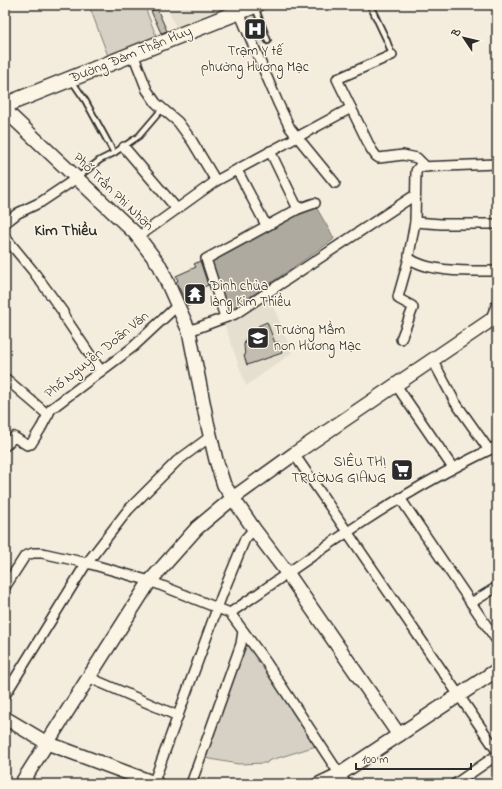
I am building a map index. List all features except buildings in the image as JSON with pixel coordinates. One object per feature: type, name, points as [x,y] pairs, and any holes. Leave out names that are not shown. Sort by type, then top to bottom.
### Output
[{"type":"main road","name":"Đường Đàm Thận Huy","points":[[6,111],[70,79],[256,5]]},
{"type":"street","points":[[239,12],[278,104],[290,128],[335,183]]},
{"type":"street","points":[[133,54],[148,90],[156,102],[178,122],[192,141],[216,181]]},
{"type":"street","points":[[392,55],[337,79],[350,108],[376,156],[379,158],[403,155],[417,158],[426,167]]},
{"type":"street","points":[[138,237],[216,181],[350,108]]},
{"type":"street","name":"Phố Trần Phi Nhỡn","points":[[6,111],[138,237],[160,266],[189,331],[210,437],[224,484],[399,735]]},
{"type":"street","points":[[124,147],[177,209]]},
{"type":"street","points":[[270,151],[298,209]]},
{"type":"street","points":[[401,339],[412,308],[412,306],[398,297],[409,258],[408,255],[415,222],[416,171],[419,167],[497,164]]},
{"type":"street","points":[[237,170],[266,225]]},
{"type":"street","points":[[5,223],[18,214],[41,202],[77,178]]},
{"type":"street","points":[[189,331],[235,314],[415,195]]},
{"type":"street","points":[[225,317],[206,259],[266,225],[298,209],[315,203]]},
{"type":"street","points":[[415,222],[441,224],[497,224]]},
{"type":"street","points":[[5,237],[63,312],[64,316],[101,372]]},
{"type":"street","points":[[409,258],[418,263],[434,268],[497,271]]},
{"type":"street","points":[[21,784],[90,678],[150,581],[197,528],[233,498],[294,454],[494,318],[497,304]]},
{"type":"street","name":"Phố Nguyễn Doãn Văn","points":[[5,446],[14,437],[27,445],[31,444],[51,409],[133,347],[178,305]]},
{"type":"street","points":[[230,613],[347,532],[400,498],[453,468],[493,448],[455,402],[432,359]]},
{"type":"street","points":[[5,378],[48,415]]},
{"type":"street","points":[[396,385],[453,468]]},
{"type":"street","points":[[5,695],[87,563],[128,510],[176,461],[210,437]]},
{"type":"street","points":[[294,454],[497,751]]},
{"type":"street","points":[[400,498],[497,641]]},
{"type":"street","points":[[5,718],[47,743],[154,784],[218,610],[222,595],[245,539],[254,529]]},
{"type":"street","points":[[5,587],[25,556],[33,553],[42,553],[87,563],[150,581],[218,610],[230,613],[266,662],[343,779]]},
{"type":"street","points":[[471,603],[497,587]]},
{"type":"street","points":[[191,784],[241,644],[243,631]]},
{"type":"street","points":[[319,784],[343,779],[399,735],[497,670]]},
{"type":"street","points":[[90,678],[178,716]]},
{"type":"street","points":[[455,784],[497,754]]},
{"type":"lane","points":[[256,5],[268,42]]},
{"type":"lane","points":[[370,5],[392,55]]},
{"type":"lane","points":[[70,79],[85,100],[114,153]]},
{"type":"lane","points":[[77,178],[100,160],[124,147],[140,136],[163,108]]},
{"type":"shaded area","points":[[89,5],[144,5],[157,38],[108,56]]},
{"type":"shaded area","points":[[166,5],[227,5],[176,28]]},
{"type":"shaded area","name":"Trạm Y tế phường Hương Mạc","points":[[256,11],[268,42],[255,48],[242,17]]},
{"type":"shaded area","points":[[314,206],[334,238],[333,240],[240,304],[228,310],[210,261],[297,213],[302,213]]},
{"type":"shaded area","name":"Trường Mầm non Hương Mạc","points":[[270,298],[292,353],[246,386],[224,323],[235,321]]},
{"type":"shaded area","points":[[247,645],[251,647],[262,663],[316,746],[268,761],[267,763],[238,764],[205,758],[244,646]]},
{"type":"place","name":"Trạm Y tế phường Hương Mạc","points":[[255,29]]},
{"type":"place","name":"Đình chùa làng Kim Thiều","points":[[195,294]]},
{"type":"place","name":"Trường Mầm non Hương Mạc","points":[[258,338]]},
{"type":"place","name":"SIÊU THỊ TRƯỜNG GIANG","points":[[402,470]]},
{"type":"district","name":"Kim Thiều","points":[[66,231]]}]
